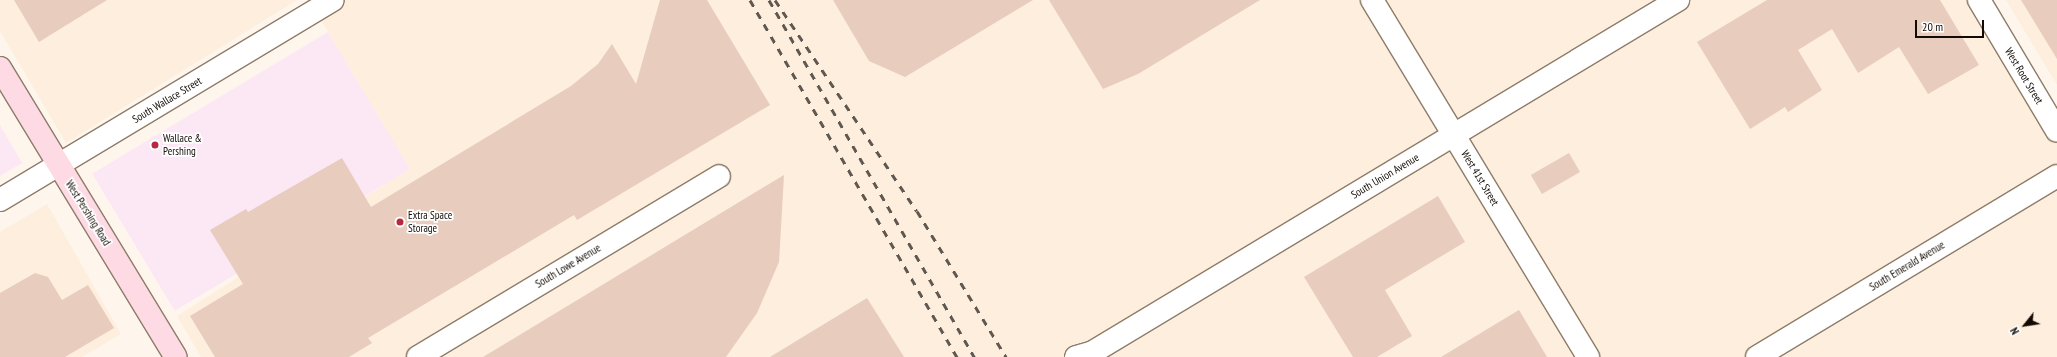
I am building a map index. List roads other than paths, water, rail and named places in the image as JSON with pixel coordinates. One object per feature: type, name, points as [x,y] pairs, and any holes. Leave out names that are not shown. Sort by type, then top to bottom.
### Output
[{"type":"main road","name":"West Pershing Road","points":[[0,68],[176,357]]},
{"type":"street","name":"South Wallace Street","points":[[0,200],[333,0]]},
{"type":"street","name":"West 41st Street","points":[[1372,0],[1588,357]]},
{"type":"street","name":"South Union Avenue","points":[[1086,355],[1678,0]]},
{"type":"street","name":"West Root Street","points":[[1979,0],[2057,130]]},
{"type":"street","name":"South Lowe Avenue","points":[[418,357],[719,176]]},
{"type":"street","name":"South Emerald Avenue","points":[[1757,357],[2057,176]]},
{"type":"railway","points":[[750,0],[957,357]]},
{"type":"railway","points":[[769,0],[974,357]]},
{"type":"railway","points":[[775,0],[917,211],[1006,357]]},
{"type":"place","name":"Wallace & Pershing","points":[[155,145]]},
{"type":"place","name":"Extra Space Storage","points":[[400,222]]}]
